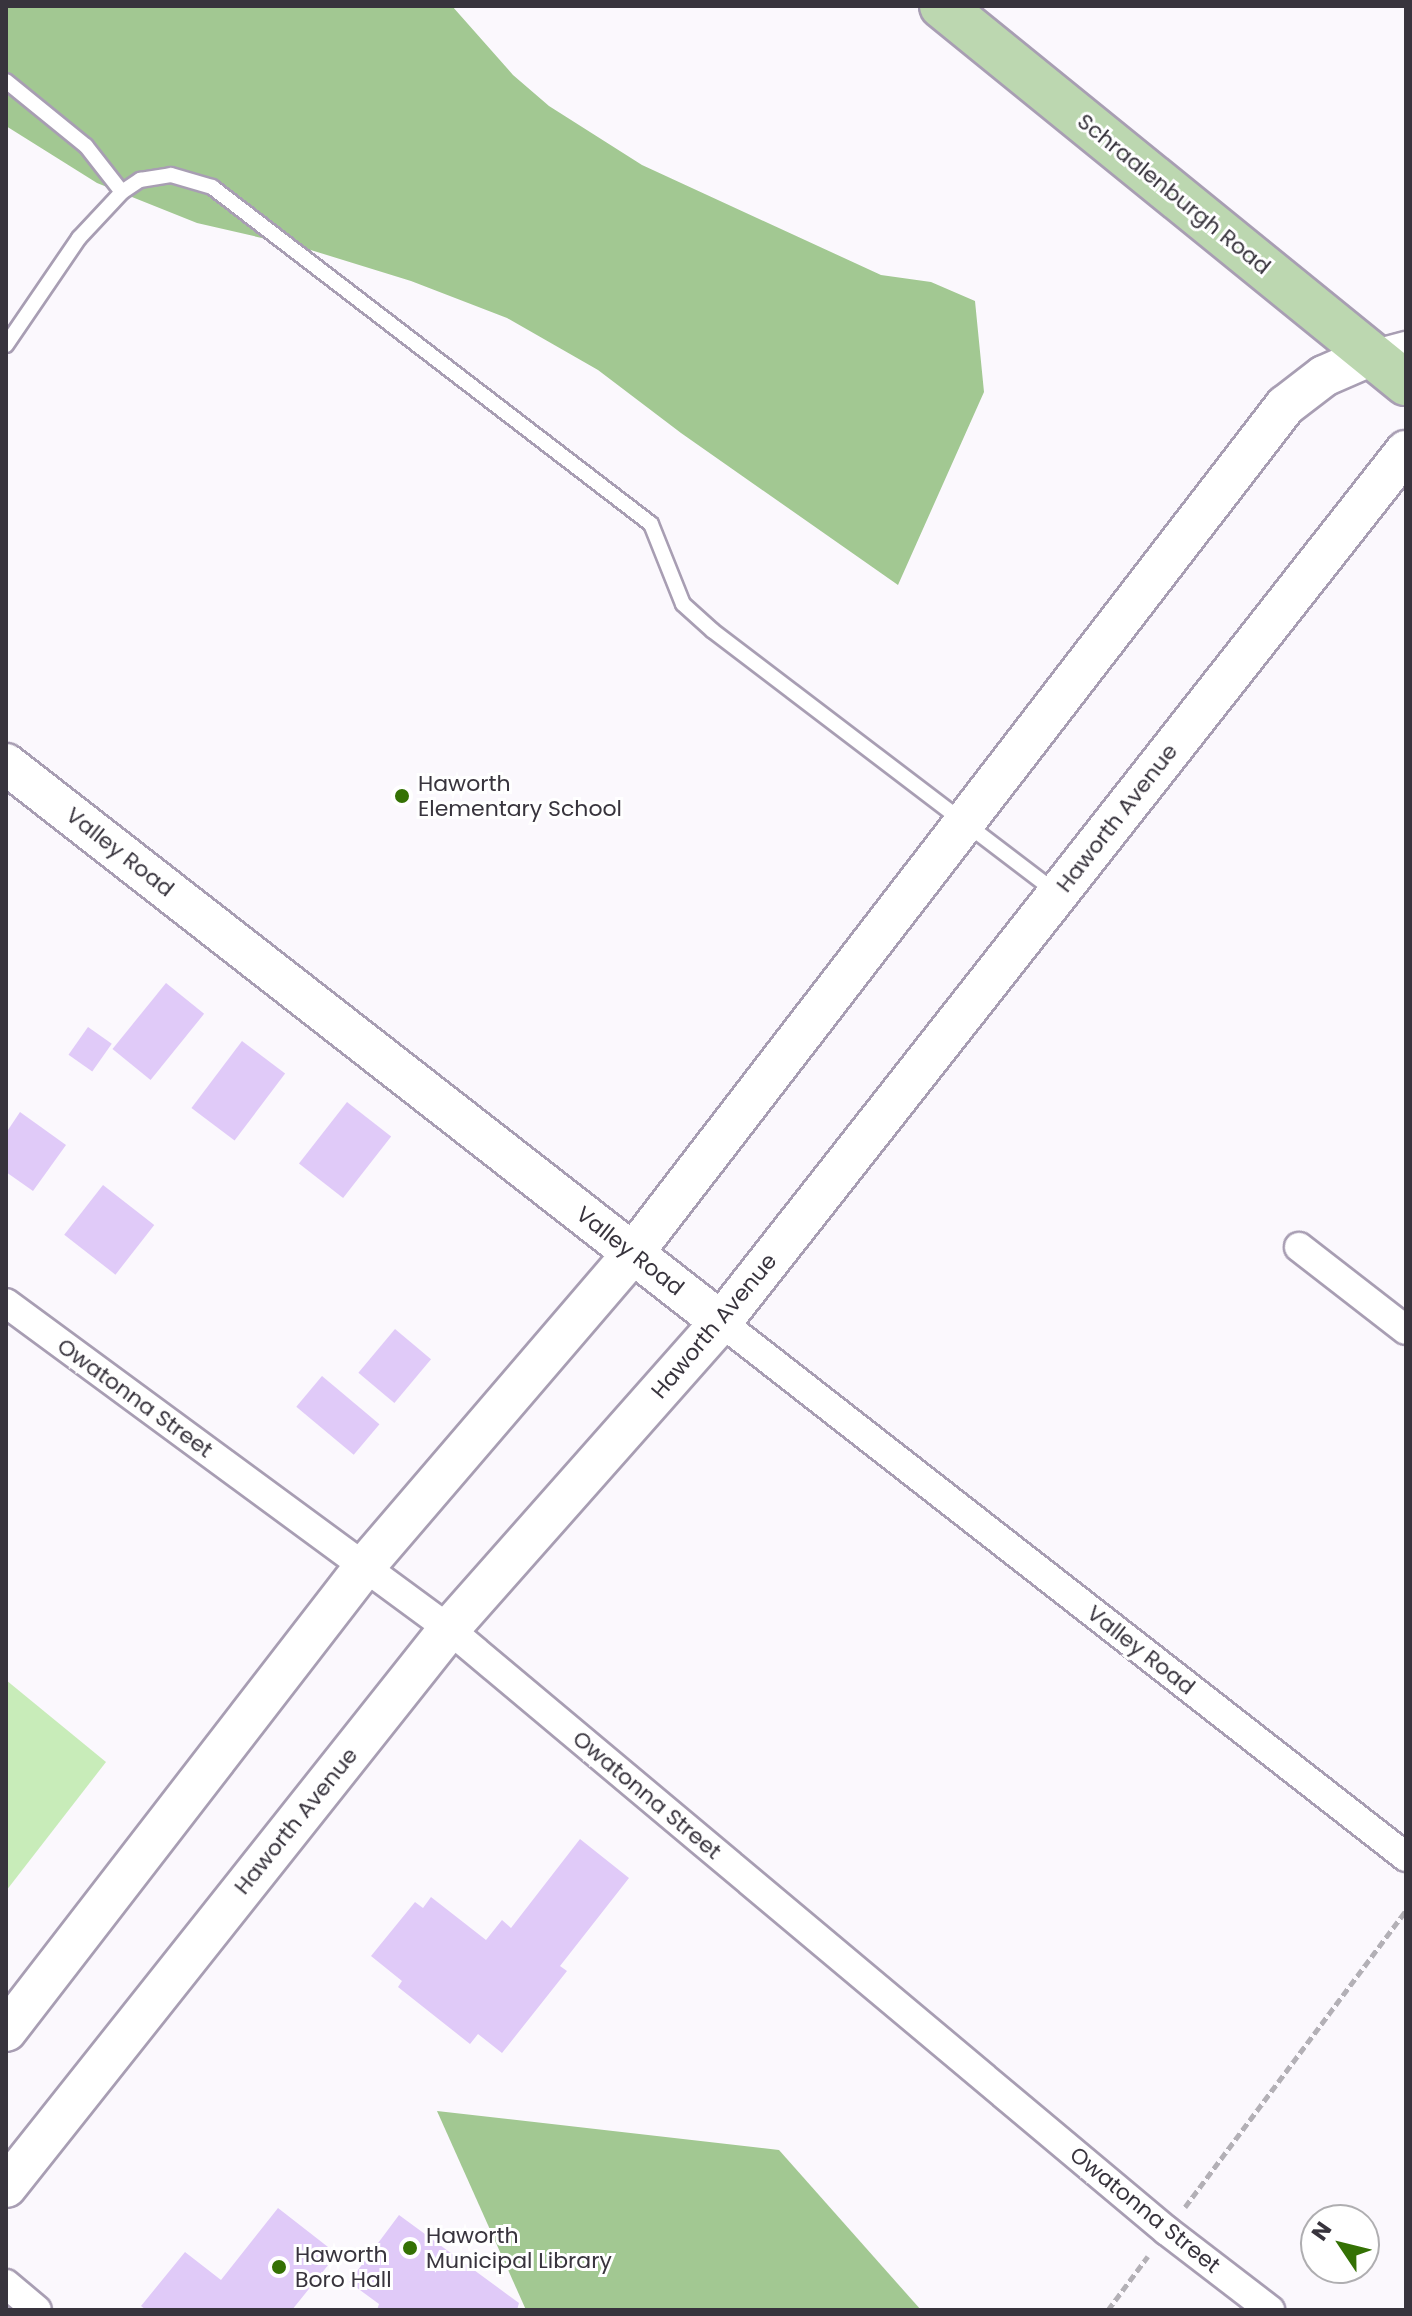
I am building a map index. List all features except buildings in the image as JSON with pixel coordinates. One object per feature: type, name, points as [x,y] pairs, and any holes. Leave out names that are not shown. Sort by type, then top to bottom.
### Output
[{"type":"main road","name":"Schraalenburgh Road","points":[[942,6],[1389,350],[1406,383]]},
{"type":"street","points":[[6,2031],[365,1566],[633,1253],[1285,406],[1324,376],[1389,350]]},
{"type":"street","name":"Haworth Avenue","points":[[6,2187],[449,1629],[721,1322],[1406,451]]},
{"type":"street","name":"Valley Road","points":[[6,764],[1406,1857]]},
{"type":"street","points":[[1299,1247],[1406,1330]]},
{"type":"street","name":"Owatonna Street","points":[[6,1303],[449,1629],[1167,2231],[1270,2310]]},
{"type":"street","points":[[6,2284],[37,2310]]},
{"type":"lane","points":[[6,81],[86,146],[122,192]]},
{"type":"lane","points":[[6,345],[79,238],[122,192],[140,180],[171,175],[212,187],[651,524],[683,604],[713,631],[1058,893]]},
{"type":"path","points":[[1108,2310],[1406,1910]]},
{"type":"green space","points":[[6,6],[452,6],[513,75],[549,106],[642,165],[881,275],[931,282],[975,301],[984,392],[898,585],[681,433],[598,370],[507,318],[411,281],[301,247],[197,223],[97,183],[6,126]]},
{"type":"green space","points":[[6,1680],[106,1762],[6,1891]]},
{"type":"green space","points":[[437,2111],[779,2150],[921,2310],[526,2310]]},
{"type":"place","name":"Haworth Elementary School","points":[[402,796]]},
{"type":"place","name":"Haworth Municipal Library","points":[[410,2248]]},
{"type":"place","name":"Haworth Boro Hall","points":[[279,2267]]}]
